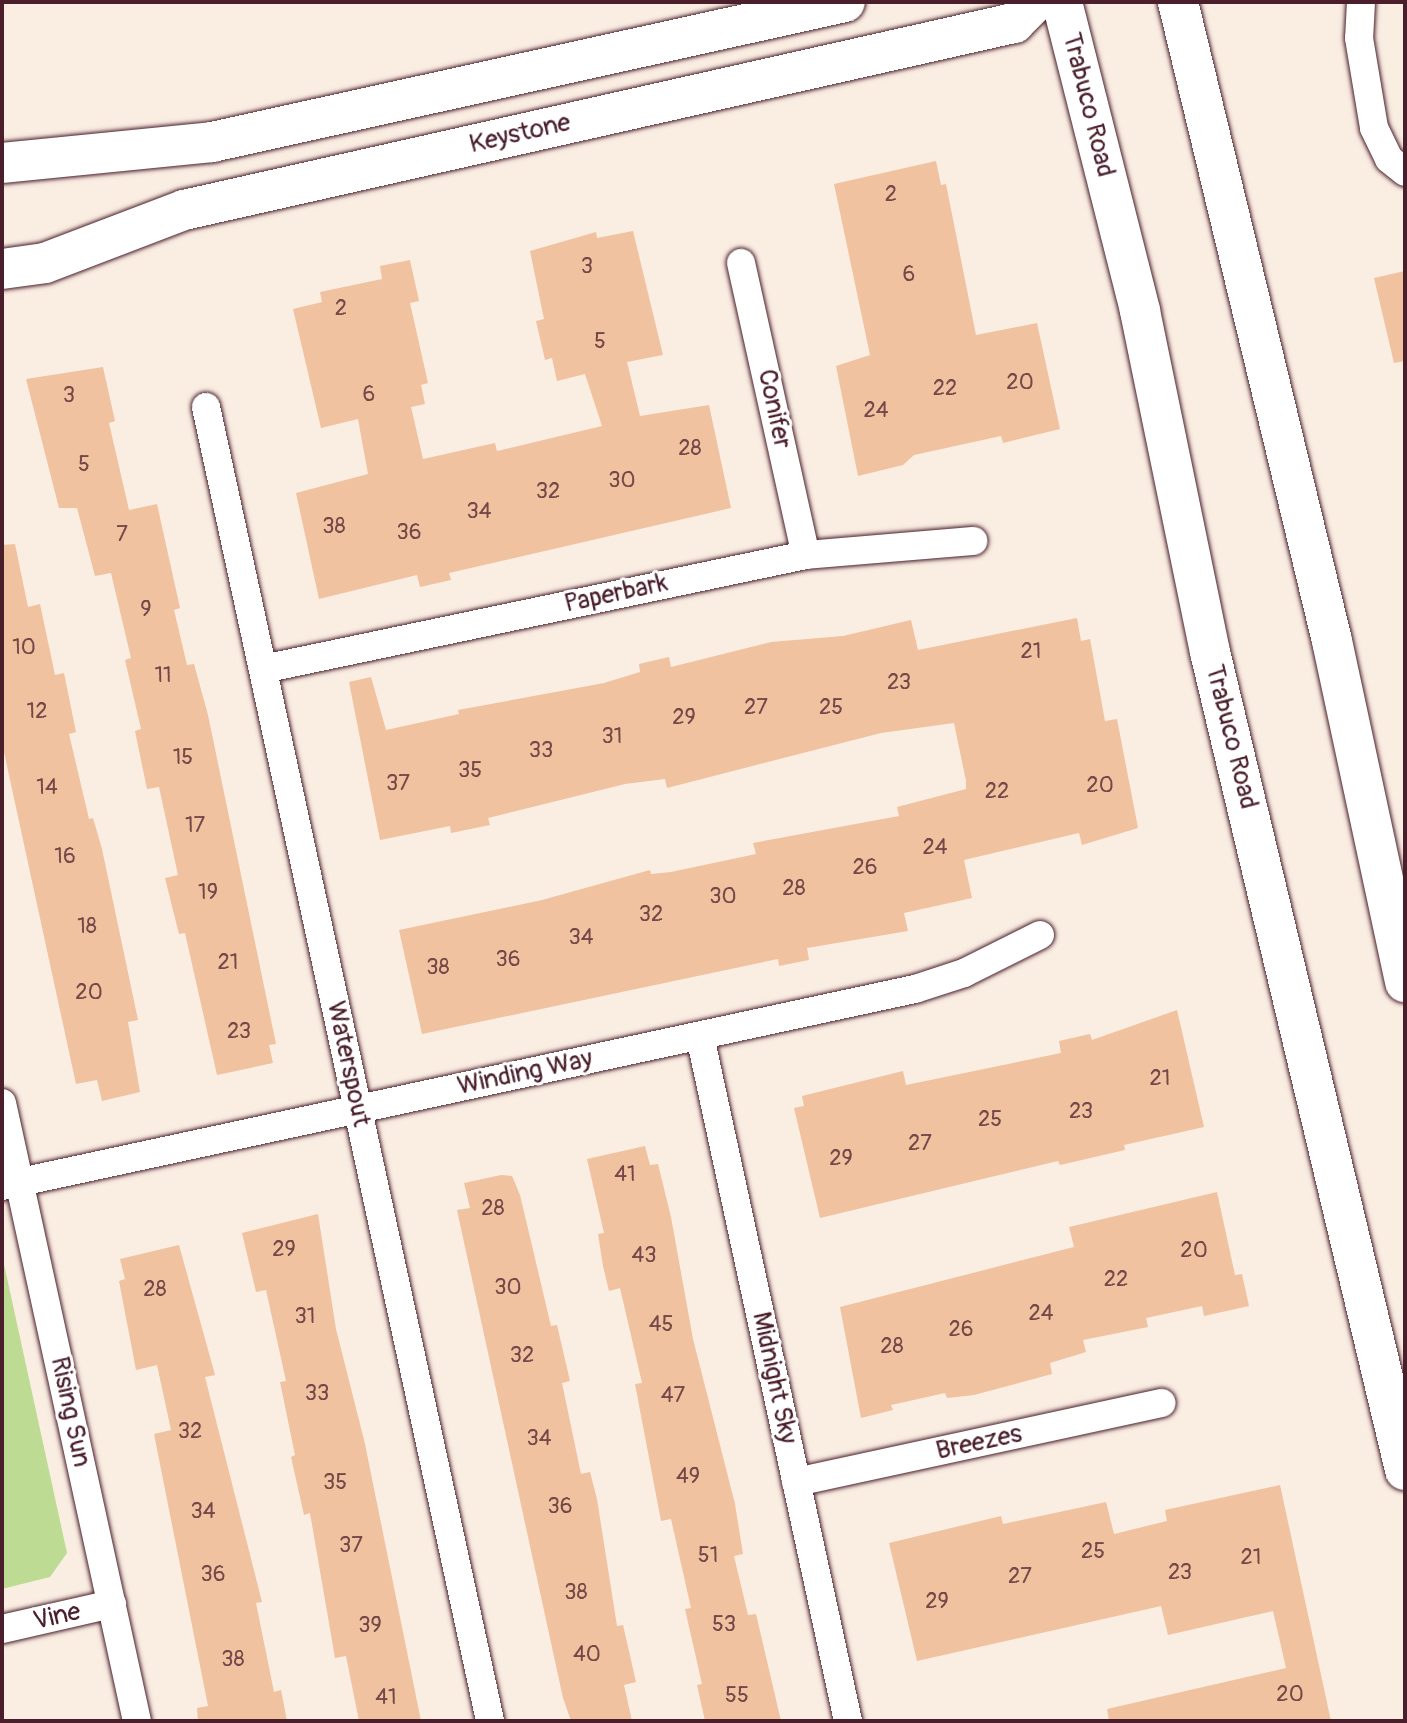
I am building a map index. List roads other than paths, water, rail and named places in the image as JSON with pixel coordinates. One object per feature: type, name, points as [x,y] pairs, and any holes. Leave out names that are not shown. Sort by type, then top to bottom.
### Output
[{"type":"main road","points":[[2,163],[212,142],[845,2]]},
{"type":"main road","name":"Keystone","points":[[2,269],[45,263],[184,210],[1014,23],[1035,2]]},
{"type":"main road","name":"Trabuco Road","points":[[1062,2],[1140,311],[1210,652],[1405,1470]]},
{"type":"main road","points":[[1178,2],[1332,641],[1405,982]]},
{"type":"street","points":[[1361,2],[1359,38],[1374,128],[1389,159],[1405,172]]},
{"type":"street","name":"Conifer","points":[[741,263],[806,555]]},
{"type":"street","name":"Waterspout","points":[[206,407],[490,1721]]},
{"type":"street","name":"Paperbark","points":[[263,669],[806,555],[973,541]]},
{"type":"street","name":"Winding Way","points":[[10,1184],[915,989],[964,973],[1040,935]]},
{"type":"street","name":"Midnight Sky","points":[[700,1036],[848,1721]]},
{"type":"street","name":"Rising Sun","points":[[2,1103],[10,1184],[112,1604],[137,1721]]},
{"type":"street","name":"Breezes","points":[[796,1482],[1162,1403]]},
{"type":"street","name":"Vine","points":[[2,1629],[112,1604]]}]
